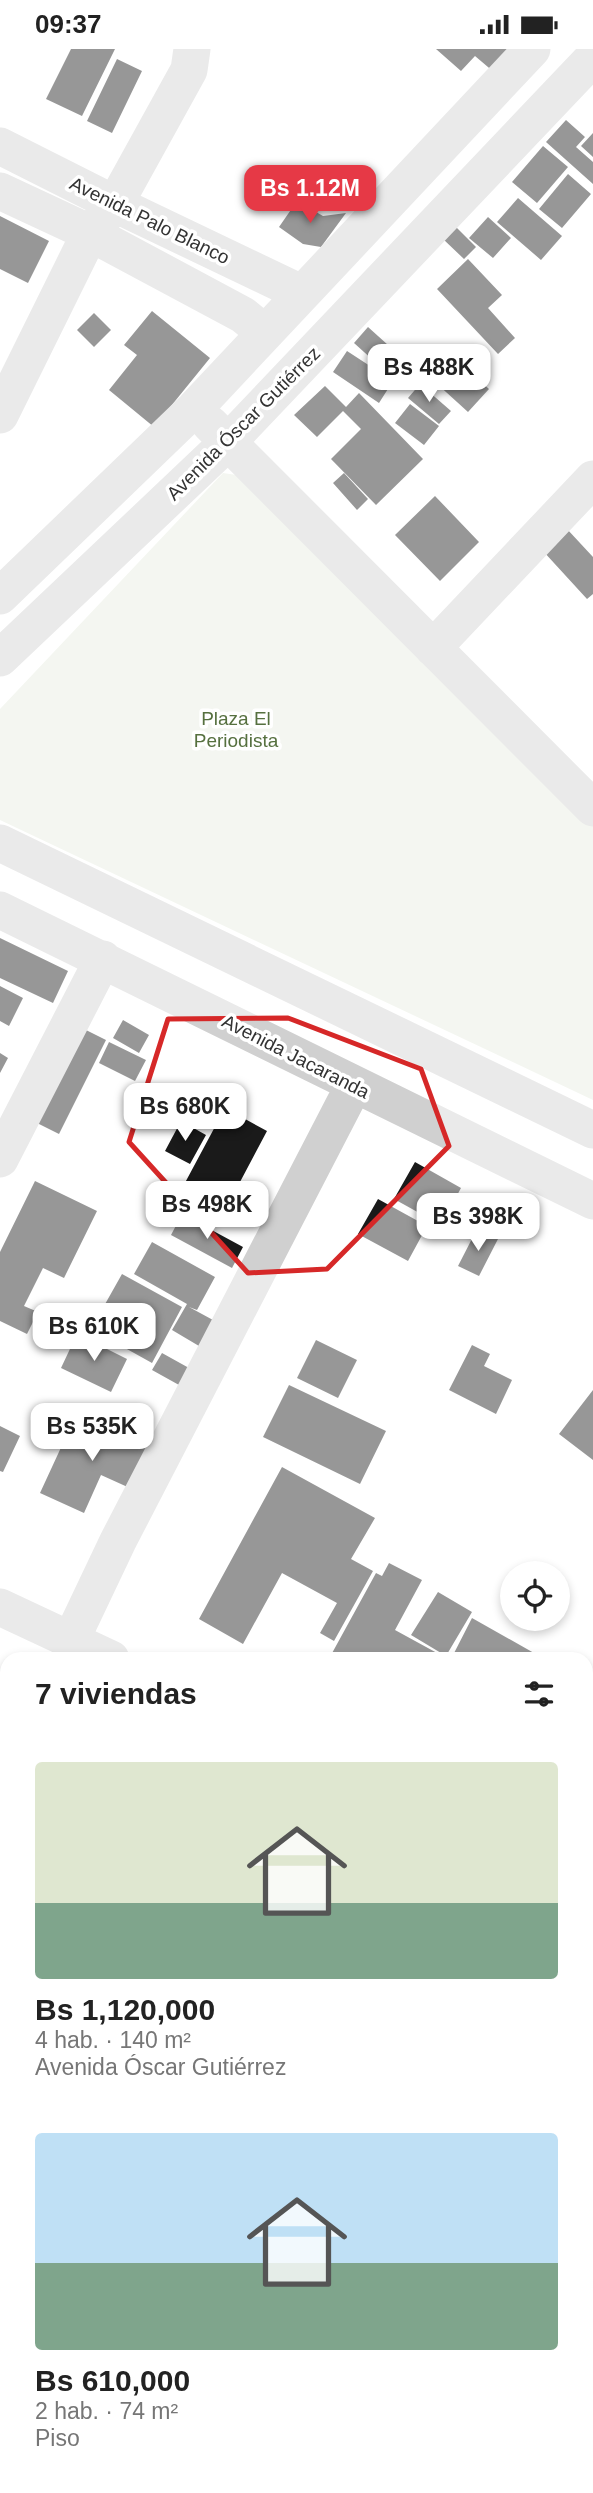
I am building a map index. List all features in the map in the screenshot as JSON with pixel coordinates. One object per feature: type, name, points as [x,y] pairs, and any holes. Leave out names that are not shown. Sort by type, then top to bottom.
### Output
[{"type":"street","points":[[0,415],[90,233],[115,204],[189,70],[192,49]]},
{"type":"street","points":[[0,596],[194,409],[532,49]]},
{"type":"street","name":"Avenida Óscar Gutiérrez","points":[[0,658],[228,442],[593,58]]},
{"type":"street","name":"Avenida Palo Blanco","points":[[0,146],[301,293]]},
{"type":"street","name":"Avenida Palo Blanco","points":[[0,191],[90,233],[243,315],[265,333]]},
{"type":"street","points":[[194,409],[593,809]]},
{"type":"street","points":[[433,648],[593,479]]},
{"type":"street","points":[[0,843],[593,1130]]},
{"type":"street","name":"Avenida Jacaranda","points":[[0,910],[593,1201]]},
{"type":"street","points":[[0,1159],[103,959]]},
{"type":"street","points":[[71,1640],[118,1541],[354,1085]]},
{"type":"street","points":[[0,1607],[96,1652]]},
{"type":"highlighted area","points":[[288,1018],[421,1069],[449,1146],[327,1269],[248,1273],[129,1142],[168,1019]]},
{"type":"green space","name":"Plaza El Periodista","points":[[223,473],[243,476],[593,826],[593,1100],[0,820],[0,709]]},
{"type":"building","points":[[71,49],[115,49],[82,116],[46,99]]},
{"type":"building","points":[[436,49],[516,49],[495,73],[475,56],[461,71]]},
{"type":"building","points":[[117,59],[142,71],[112,133],[87,121]]},
{"type":"building","points":[[566,120],[585,137],[576,147],[593,162],[593,184],[546,142]]},
{"type":"building","points":[[593,133],[593,157],[581,146]]},
{"type":"building","points":[[543,146],[568,167],[537,203],[512,182]]},
{"type":"building","points":[[568,174],[591,194],[562,228],[539,209]]},
{"type":"building","points":[[518,198],[562,236],[541,260],[497,222]]},
{"type":"building","points":[[297,201],[323,216],[346,213],[321,247],[303,244],[279,227]]},
{"type":"building","points":[[0,216],[49,241],[28,283],[0,269]]},
{"type":"building","points":[[488,217],[511,238],[493,258],[469,238]]},
{"type":"building","points":[[455,226],[476,247],[464,259],[443,239]]},
{"type":"building","points":[[468,259],[502,295],[488,308],[515,338],[498,354],[437,289]]},
{"type":"building","points":[[152,311],[210,358],[154,427],[109,390],[137,355],[124,345]]},
{"type":"building","points":[[94,313],[111,330],[94,347],[77,330]]},
{"type":"building","points":[[368,327],[408,363],[394,379],[354,343]]},
{"type":"building","points":[[445,349],[489,389],[468,412],[424,372]]},
{"type":"building","points":[[347,351],[393,381],[379,403],[333,372]]},
{"type":"building","points":[[420,384],[451,411],[439,424],[408,398]]},
{"type":"building","points":[[325,386],[346,407],[359,393],[423,459],[376,505],[331,459],[361,429],[343,411],[317,437],[294,415]]},
{"type":"building","points":[[410,404],[439,426],[424,445],[395,423]]},
{"type":"building","points":[[344,473],[368,499],[357,510],[333,483]]},
{"type":"building","points":[[435,496],[479,542],[440,581],[395,535]]},
{"type":"building","points":[[567,529],[593,557],[593,594],[587,599],[543,551]]},
{"type":"building","points":[[0,938],[68,971],[53,1003],[0,978]]},
{"type":"building","points":[[0,986],[23,998],[9,1026],[0,1021]]},
{"type":"building","points":[[123,1020],[149,1035],[139,1053],[113,1038]]},
{"type":"building","points":[[82,1028],[106,1040],[59,1134],[35,1122]]},
{"type":"building","points":[[109,1042],[146,1060],[135,1081],[99,1063]]},
{"type":"building","points":[[0,1053],[8,1058],[0,1073]]},
{"type":"building","points":[[225,1108],[267,1131],[222,1216],[179,1194]]},
{"type":"building","points":[[181,1121],[206,1135],[190,1164],[165,1151]]},
{"type":"building","points":[[415,1162],[461,1188],[441,1225],[394,1199]]},
{"type":"building","points":[[35,1181],[97,1211],[64,1278],[43,1268],[24,1306],[38,1312],[27,1334],[0,1321],[0,1252]]},
{"type":"building","points":[[378,1199],[427,1226],[408,1261],[358,1234]]},
{"type":"building","points":[[182,1214],[243,1247],[232,1268],[171,1235]]},
{"type":"building","points":[[477,1229],[498,1239],[479,1276],[458,1266]]},
{"type":"building","points":[[152,1242],[215,1277],[197,1310],[189,1307],[213,1320],[199,1346],[172,1330],[187,1304],[134,1274]]},
{"type":"building","points":[[122,1274],[182,1307],[152,1363],[91,1329]]},
{"type":"building","points":[[77,1334],[127,1359],[111,1392],[61,1368]]},
{"type":"building","points":[[316,1340],[357,1360],[338,1398],[297,1378]]},
{"type":"building","points":[[472,1345],[490,1354],[484,1366],[512,1380],[496,1414],[449,1390]]},
{"type":"building","points":[[162,1353],[189,1368],[179,1385],[152,1370]]},
{"type":"building","points":[[289,1385],[386,1431],[360,1484],[263,1437]]},
{"type":"building","points":[[593,1390],[593,1460],[559,1434]]},
{"type":"building","points":[[76,1415],[150,1449],[132,1489],[101,1475],[84,1513],[40,1493]]},
{"type":"building","points":[[0,1426],[20,1436],[3,1472],[0,1471]]},
{"type":"building","points":[[282,1467],[375,1518],[351,1559],[373,1571],[334,1641],[320,1633],[337,1603],[282,1573],[243,1644],[199,1619]]},
{"type":"building","points":[[389,1563],[422,1580],[395,1630],[435,1652],[333,1652],[376,1573],[382,1576]]},
{"type":"building","points":[[438,1592],[472,1612],[448,1652],[439,1652],[411,1635]]},
{"type":"building","points":[[472,1618],[532,1652],[455,1652]]}]
